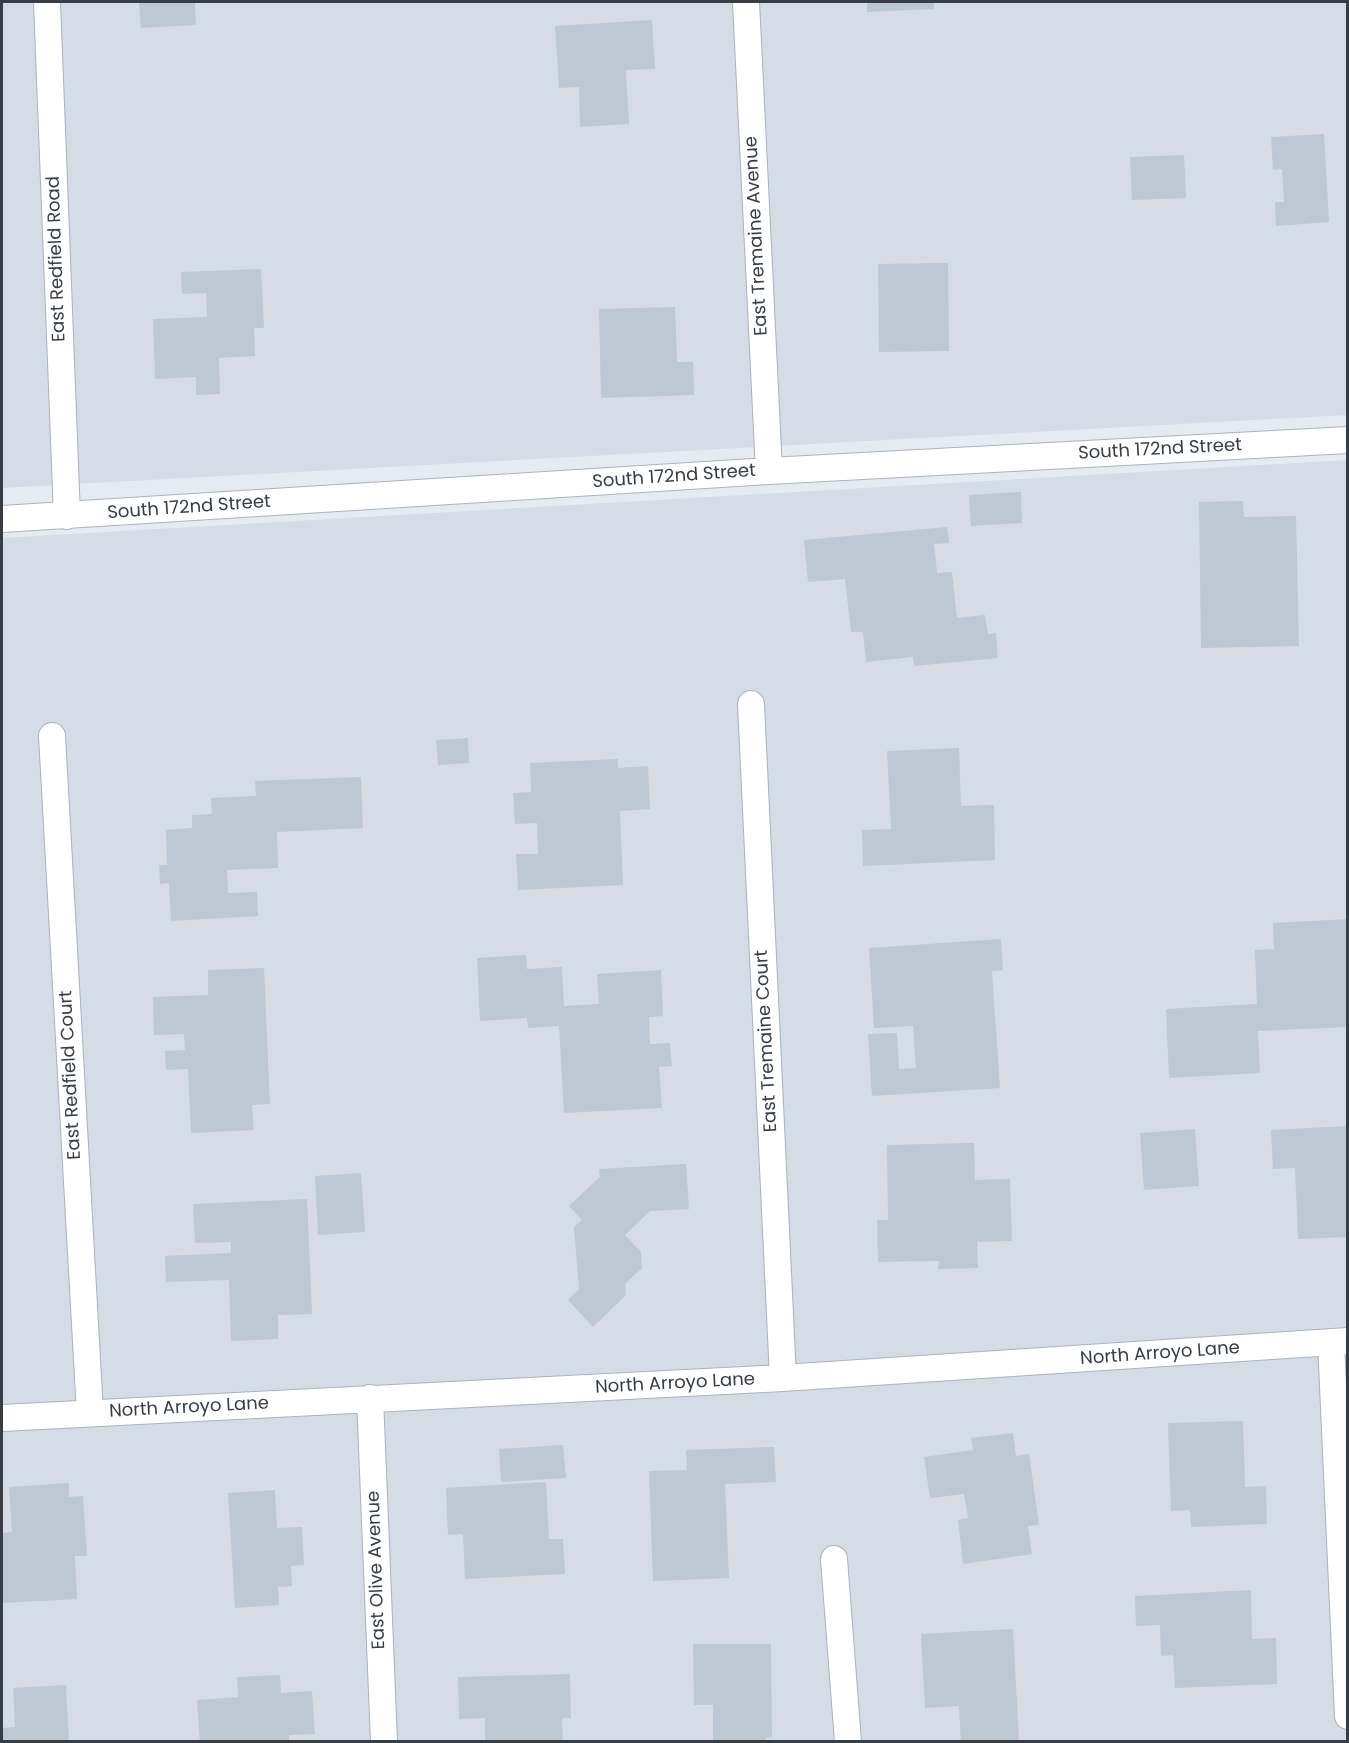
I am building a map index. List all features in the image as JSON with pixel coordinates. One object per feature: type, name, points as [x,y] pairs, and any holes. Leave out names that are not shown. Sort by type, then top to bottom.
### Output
[{"type":"street","name":"East Redfield Road","points":[[47,2],[67,516]]},
{"type":"street","name":"East Tremaine Avenue","points":[[746,2],[769,471]]},
{"type":"street","name":"South 172nd Street","points":[[2,519],[769,471],[1347,440]]},
{"type":"street","name":"East Tremaine Court","points":[[751,704],[783,1378]]},
{"type":"street","name":"East Redfield Court","points":[[52,736],[90,1413]]},
{"type":"street","name":"North Arroyo Lane","points":[[2,1419],[783,1378],[1339,1342]]},
{"type":"street","points":[[1339,1342],[1347,1716]]},
{"type":"street","name":"East Olive Avenue","points":[[370,1398],[384,1742]]},
{"type":"street","points":[[834,1559],[848,1742]]},
{"type":"shaded area","points":[[2,2],[1347,2],[1347,415],[2,488]]},
{"type":"shaded area","points":[[1347,460],[1347,1741],[2,1741],[2,538]]},
{"type":"building","points":[[139,2],[195,2],[196,25],[141,28]]},
{"type":"building","points":[[867,2],[934,2],[934,9],[867,12]]},
{"type":"building","points":[[652,20],[655,69],[626,70],[629,124],[580,127],[579,87],[559,88],[555,26]]},
{"type":"building","points":[[1324,134],[1329,222],[1276,226],[1275,202],[1284,202],[1282,169],[1273,170],[1271,137]]},
{"type":"building","points":[[1184,155],[1186,198],[1132,200],[1130,157]]},
{"type":"building","points":[[948,263],[949,351],[879,352],[878,264]]},
{"type":"building","points":[[261,269],[264,328],[254,328],[255,356],[219,358],[220,394],[196,395],[196,377],[155,379],[153,319],[207,317],[206,293],[182,294],[181,272]]},
{"type":"building","points":[[675,307],[677,362],[693,362],[694,395],[601,398],[599,309]]},
{"type":"building","points":[[1021,492],[1022,523],[971,526],[969,495]]},
{"type":"building","points":[[1243,501],[1244,517],[1296,516],[1299,646],[1201,648],[1199,502]]},
{"type":"building","points":[[947,527],[949,543],[934,544],[937,573],[952,572],[957,618],[985,615],[988,634],[996,633],[998,658],[914,666],[913,657],[866,662],[863,632],[851,632],[845,579],[808,582],[804,540]]},
{"type":"building","points":[[468,738],[469,763],[438,765],[436,740]]},
{"type":"building","points":[[959,748],[961,806],[994,805],[995,860],[863,866],[862,830],[891,829],[887,751]]},
{"type":"building","points":[[618,759],[618,768],[648,766],[650,809],[620,811],[623,885],[518,890],[516,854],[538,854],[537,823],[515,824],[513,793],[531,792],[530,763]]},
{"type":"building","points":[[361,777],[363,828],[277,832],[278,868],[227,870],[228,893],[257,892],[258,916],[171,921],[169,883],[160,884],[159,865],[167,865],[166,830],[192,828],[192,815],[212,814],[211,798],[256,796],[255,781]]},
{"type":"building","points":[[1348,919],[1348,1027],[1258,1031],[1260,1073],[1169,1078],[1166,1009],[1257,1004],[1255,950],[1274,949],[1273,923]]},
{"type":"building","points":[[1001,939],[1003,970],[992,971],[1000,1088],[872,1096],[868,1034],[897,1033],[899,1069],[916,1068],[913,1026],[874,1028],[869,948]]},
{"type":"building","points":[[526,955],[527,969],[562,967],[564,1006],[599,1004],[597,974],[661,970],[663,1016],[649,1017],[650,1044],[670,1043],[672,1066],[659,1067],[662,1108],[564,1113],[559,1026],[528,1028],[527,1018],[480,1021],[477,958]]},
{"type":"building","points":[[264,968],[270,1104],[252,1105],[254,1130],[191,1133],[188,1069],[166,1070],[165,1051],[185,1050],[184,1034],[154,1035],[153,997],[208,995],[208,970]]},
{"type":"building","points":[[1348,1126],[1348,1237],[1298,1239],[1295,1168],[1273,1169],[1271,1130]]},
{"type":"building","points":[[1195,1129],[1199,1186],[1144,1190],[1140,1133]]},
{"type":"building","points":[[974,1143],[975,1180],[1010,1179],[1012,1241],[977,1242],[978,1268],[938,1269],[939,1261],[878,1262],[877,1220],[888,1220],[887,1145]]},
{"type":"building","points":[[686,1164],[689,1209],[650,1211],[625,1235],[641,1252],[642,1268],[625,1284],[626,1295],[593,1327],[568,1300],[579,1289],[574,1227],[582,1220],[569,1206],[600,1177],[599,1169]]},
{"type":"building","points":[[361,1173],[365,1232],[318,1235],[315,1176]]},
{"type":"building","points":[[307,1199],[312,1314],[278,1315],[278,1339],[231,1341],[229,1280],[166,1282],[165,1256],[231,1253],[231,1242],[195,1243],[193,1204]]},
{"type":"building","points":[[1243,1421],[1245,1487],[1266,1486],[1267,1524],[1191,1527],[1190,1510],[1171,1511],[1168,1423]]},
{"type":"building","points":[[1013,1433],[1016,1456],[1029,1454],[1039,1525],[1028,1526],[1032,1554],[963,1564],[958,1520],[968,1518],[964,1494],[930,1498],[924,1457],[973,1450],[971,1438]]},
{"type":"building","points":[[563,1445],[566,1478],[501,1482],[499,1449]]},
{"type":"building","points":[[774,1447],[776,1482],[725,1484],[729,1578],[653,1581],[649,1471],[687,1470],[686,1450]]},
{"type":"building","points":[[546,1482],[549,1539],[563,1539],[565,1574],[465,1579],[463,1534],[448,1535],[446,1488]]},
{"type":"building","points":[[69,1483],[69,1497],[83,1496],[87,1556],[75,1556],[77,1599],[2,1603],[2,1533],[12,1532],[9,1487]]},
{"type":"building","points":[[275,1490],[277,1528],[302,1527],[304,1565],[291,1566],[292,1586],[278,1587],[279,1605],[235,1608],[228,1493]]},
{"type":"building","points":[[1251,1590],[1252,1639],[1276,1638],[1277,1684],[1175,1688],[1173,1655],[1161,1656],[1160,1625],[1136,1626],[1135,1596]]},
{"type":"building","points":[[1013,1629],[1019,1742],[961,1742],[959,1706],[925,1708],[921,1634]]},
{"type":"building","points":[[693,1644],[771,1644],[772,1737],[766,1738],[766,1742],[713,1742],[713,1705],[694,1705]]},
{"type":"building","points":[[570,1674],[571,1718],[562,1718],[563,1742],[485,1742],[485,1718],[459,1719],[458,1677]]},
{"type":"building","points":[[280,1675],[281,1693],[312,1691],[315,1734],[289,1735],[289,1742],[200,1742],[197,1700],[238,1697],[237,1677]]},
{"type":"building","points":[[66,1685],[69,1742],[2,1742],[2,1728],[15,1727],[13,1688]]}]
